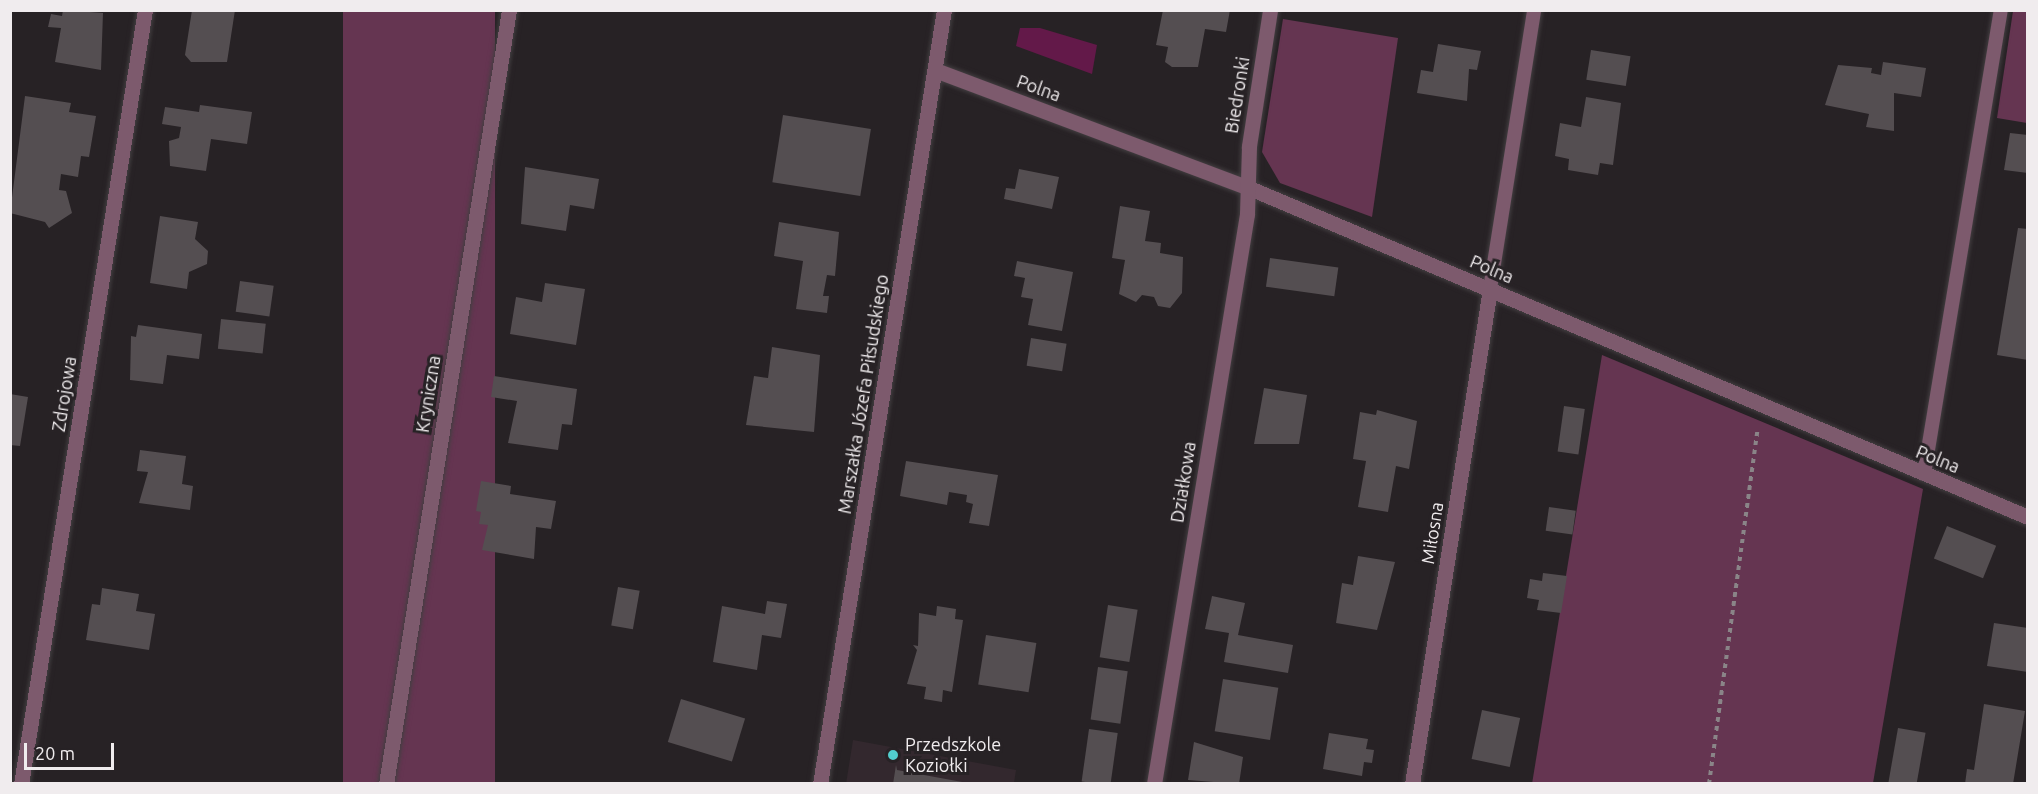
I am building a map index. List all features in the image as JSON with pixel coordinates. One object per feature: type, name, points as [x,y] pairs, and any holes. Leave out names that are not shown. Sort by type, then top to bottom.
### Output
[{"type":"street","name":"Zdrojowa","points":[[21,783],[145,10]]},
{"type":"street","name":"Kryniczna","points":[[386,783],[509,10]]},
{"type":"street","name":"Marszałka Józefa Piłsudskiego","points":[[820,783],[944,10]]},
{"type":"street","name":"Biedronki","points":[[1247,187],[1270,10]]},
{"type":"street","name":"Polna","points":[[934,70],[1247,187],[1490,289],[1761,407],[2028,517]]},
{"type":"street","name":"Działkowa","points":[[1154,783],[1247,187]]},
{"type":"street","name":"Miłosna","points":[[1412,783],[1490,289]]},
{"type":"lane","points":[[1490,289],[1534,10]]},
{"type":"lane","points":[[1924,474],[2001,10]]},
{"type":"path","points":[[1709,783],[1761,407]]},
{"type":"shaded area","points":[[343,11],[495,11],[495,784],[343,784]]},
{"type":"shaded area","points":[[2013,11],[2027,11],[2027,123],[1997,118]]},
{"type":"shaded area","points":[[1283,19],[1398,38],[1372,217],[1280,183],[1262,152]]},
{"type":"shaded area","points":[[1020,28],[1040,28],[1097,45],[1092,74],[1016,46]]},
{"type":"shaded area","points":[[1602,355],[1923,489],[1873,783],[1532,784]]},
{"type":"shaded area","name":"Przedszkole Koziołki","points":[[853,740],[1016,770],[1014,783],[846,784]]},
{"type":"building","points":[[63,10],[103,13],[101,70],[55,62],[61,28],[48,27],[51,14],[62,16]]},
{"type":"building","points":[[192,10],[235,10],[227,62],[191,62],[185,55]]},
{"type":"building","points":[[1163,10],[1230,10],[1226,32],[1205,29],[1198,67],[1172,67],[1165,62],[1168,47],[1156,45]]},
{"type":"building","points":[[1438,44],[1481,51],[1477,70],[1469,69],[1467,101],[1417,93],[1421,70],[1433,72]]},
{"type":"building","points":[[1591,50],[1631,56],[1626,86],[1586,80]]},
{"type":"building","points":[[1883,62],[1926,68],[1921,97],[1894,93],[1894,131],[1866,127],[1869,114],[1825,105],[1838,65],[1872,68],[1871,73],[1881,75]]},
{"type":"building","points":[[25,96],[71,103],[69,112],[96,116],[89,157],[81,156],[78,177],[61,174],[59,190],[66,191],[72,213],[49,228],[45,222],[10,213]]},
{"type":"building","points":[[1586,97],[1621,103],[1613,165],[1600,163],[1598,175],[1568,170],[1569,159],[1555,156],[1560,123],[1581,127]]},
{"type":"building","points":[[200,105],[252,112],[247,144],[211,139],[206,171],[170,166],[169,141],[179,138],[181,127],[162,124],[165,107],[199,112]]},
{"type":"building","points":[[783,115],[871,129],[860,196],[772,182]]},
{"type":"building","points":[[2010,133],[2028,135],[2028,173],[2004,170]]},
{"type":"building","points":[[525,167],[599,179],[594,209],[570,205],[566,231],[521,224]]},
{"type":"building","points":[[1019,169],[1059,177],[1052,209],[1004,199],[1006,188],[1015,189]]},
{"type":"building","points":[[1120,206],[1150,211],[1145,241],[1161,243],[1160,253],[1183,257],[1182,293],[1170,308],[1158,306],[1154,297],[1142,295],[1136,302],[1119,294],[1125,260],[1112,258]]},
{"type":"building","points":[[160,216],[198,222],[195,239],[208,251],[207,264],[189,272],[187,289],[150,283]]},
{"type":"building","points":[[779,222],[839,232],[835,276],[827,275],[823,296],[829,296],[827,313],[796,309],[803,261],[774,256]]},
{"type":"building","points":[[2018,228],[2028,229],[2028,360],[1997,355]]},
{"type":"building","points":[[1270,258],[1338,268],[1334,296],[1266,287]]},
{"type":"building","points":[[1017,261],[1073,272],[1062,331],[1028,325],[1033,299],[1021,297],[1025,278],[1014,276]]},
{"type":"building","points":[[240,281],[274,286],[269,316],[236,312]]},
{"type":"building","points":[[545,283],[585,289],[576,345],[510,334],[516,297],[542,302]]},
{"type":"building","points":[[221,319],[266,324],[263,354],[218,349]]},
{"type":"building","points":[[138,325],[202,334],[199,359],[167,355],[163,384],[130,380],[131,336],[136,337]]},
{"type":"building","points":[[1031,338],[1067,344],[1062,371],[1027,366]]},
{"type":"building","points":[[772,347],[820,355],[814,432],[746,425],[754,376],[768,378]]},
{"type":"building","points":[[494,376],[577,389],[572,425],[562,424],[558,450],[508,443],[517,401],[491,397]]},
{"type":"building","points":[[1264,388],[1307,395],[1299,444],[1254,444]]},
{"type":"building","points":[[10,394],[28,397],[20,446],[10,445]]},
{"type":"building","points":[[1564,406],[1585,409],[1578,454],[1558,452]]},
{"type":"building","points":[[1377,410],[1417,421],[1409,469],[1396,466],[1388,512],[1358,507],[1366,461],[1353,459],[1360,412],[1376,415]]},
{"type":"building","points":[[140,450],[186,456],[182,484],[193,486],[190,510],[139,503],[148,472],[137,471]]},
{"type":"building","points":[[906,461],[998,475],[989,526],[969,523],[973,504],[966,502],[967,495],[949,492],[947,505],[900,496]]},
{"type":"building","points":[[481,481],[511,486],[510,494],[556,501],[551,529],[536,527],[534,559],[482,550],[488,525],[479,524],[481,512],[476,511]]},
{"type":"building","points":[[1549,507],[1576,511],[1572,535],[1546,531]]},
{"type":"building","points":[[1947,526],[1996,546],[1983,578],[1934,558]]},
{"type":"building","points":[[1358,556],[1395,562],[1377,630],[1336,623],[1342,583],[1353,585]]},
{"type":"building","points":[[1543,573],[1567,576],[1561,613],[1537,610],[1539,600],[1527,598],[1530,579],[1542,581]]},
{"type":"building","points":[[618,587],[640,591],[633,629],[611,625]]},
{"type":"building","points":[[102,588],[139,594],[136,611],[155,614],[149,650],[86,640],[92,604],[100,605]]},
{"type":"building","points":[[1212,596],[1245,603],[1238,635],[1293,645],[1288,673],[1224,662],[1229,633],[1205,629]]},
{"type":"building","points":[[767,601],[787,604],[781,638],[762,635],[757,670],[713,662],[722,606],[765,614]]},
{"type":"building","points":[[1108,605],[1138,610],[1129,662],[1100,657]]},
{"type":"building","points":[[937,606],[956,609],[955,619],[963,620],[952,692],[943,690],[942,702],[924,699],[926,687],[907,684],[917,650],[913,645],[918,646],[919,613],[936,616]]},
{"type":"building","points":[[1994,623],[2028,628],[2028,672],[1987,666]]},
{"type":"building","points":[[986,635],[1036,643],[1029,692],[978,684]]},
{"type":"building","points":[[1098,667],[1128,671],[1120,724],[1091,719]]},
{"type":"building","points":[[1223,679],[1278,688],[1270,740],[1215,731]]},
{"type":"building","points":[[681,699],[745,719],[732,762],[668,742]]},
{"type":"building","points":[[1984,704],[2025,711],[2013,784],[1965,784],[1967,769],[1974,770]]},
{"type":"building","points":[[1482,710],[1520,718],[1510,767],[1472,759]]},
{"type":"building","points":[[1898,728],[1926,733],[1917,784],[1888,784]]},
{"type":"building","points":[[1089,729],[1118,733],[1111,784],[1082,781]]},
{"type":"building","points":[[1329,733],[1368,739],[1366,749],[1374,750],[1372,763],[1364,762],[1362,776],[1323,769]]},
{"type":"building","points":[[1194,742],[1243,757],[1239,784],[1188,780]]},
{"type":"building","points":[[896,765],[897,770],[973,784],[893,784]]},
{"type":"place","name":"Przedszkole Koziołki","points":[[893,755]]}]
